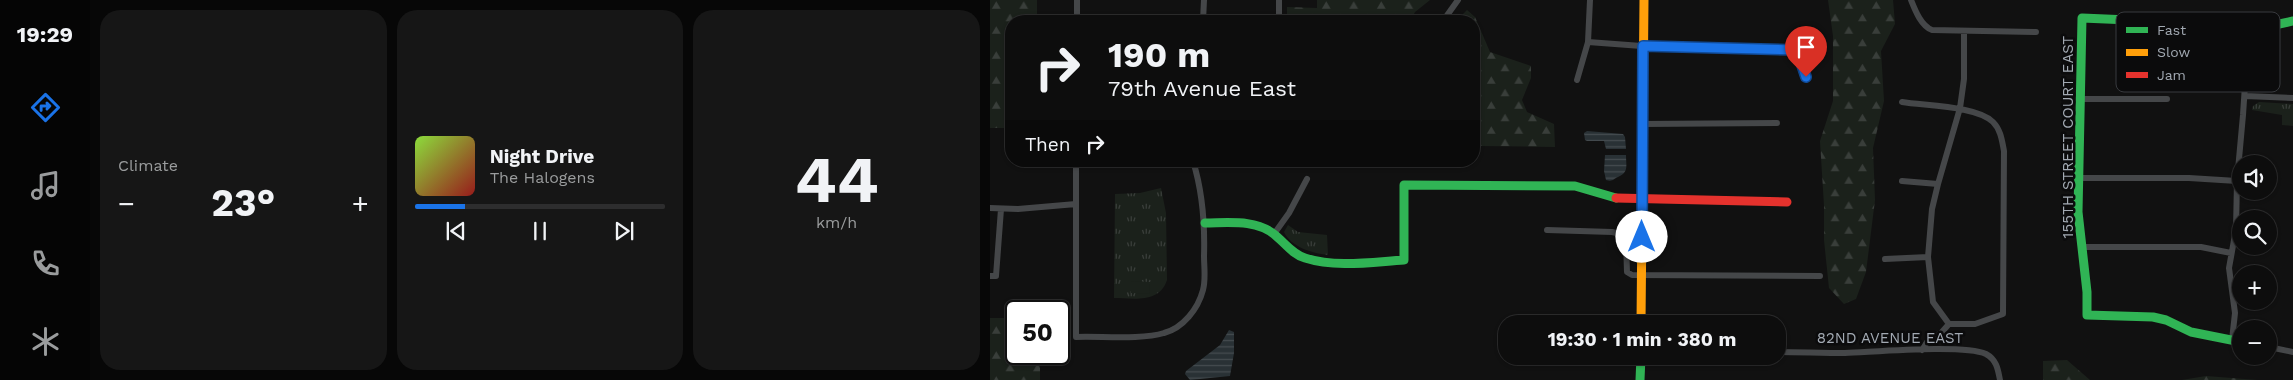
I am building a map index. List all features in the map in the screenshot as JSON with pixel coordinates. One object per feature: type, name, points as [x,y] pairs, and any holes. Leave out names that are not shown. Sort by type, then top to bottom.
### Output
[{"type":"street","points":[[1077,0],[1077,15]]},
{"type":"street","points":[[1203,15],[1204,0]]},
{"type":"street","points":[[1279,0],[1279,15]]},
{"type":"street","points":[[1447,15],[1458,0]]},
{"type":"street","points":[[1577,80],[1588,42],[1590,0]]},
{"type":"street","points":[[1641,315],[1644,0]]},
{"type":"street","points":[[1911,0],[1920,19],[1928,29],[1939,32],[2036,32]]},
{"type":"street","name":"155TH STREET COURT EAST","points":[[2116,19],[2082,18],[2078,212],[2087,292],[2087,315],[2153,318],[2191,332],[2232,340]]},
{"type":"street","points":[[2280,24],[2293,21]]},
{"type":"street","points":[[1949,324],[1933,302],[1928,257],[1932,209],[1960,108],[1964,80],[1964,32]]},
{"type":"street","points":[[1588,42],[1643,46],[1797,50],[1806,77]]},
{"type":"street","points":[[2240,155],[2245,92]]},
{"type":"street","points":[[2245,96],[2293,98]]},
{"type":"street","points":[[2079,99],[2166,99]]},
{"type":"street","points":[[1902,102],[1960,108],[1988,118],[1997,128],[2004,151],[2003,314],[1975,324],[1949,324],[1941,333],[1927,342],[1922,350]]},
{"type":"street","points":[[1642,124],[1777,123]]},
{"type":"street","points":[[1076,167],[1076,337],[1157,335],[1180,325],[1193,312],[1204,288],[1205,224],[1201,192],[1195,167]]},
{"type":"street","points":[[2078,178],[2189,178],[2232,182]]},
{"type":"street","points":[[1274,234],[1289,213],[1307,179]]},
{"type":"street","points":[[1902,181],[1938,184]]},
{"type":"street","points":[[1205,224],[1237,223],[1259,227],[1274,234],[1294,253],[1310,260],[1404,260],[1404,185],[1575,186],[1618,198],[1787,202]]},
{"type":"street","points":[[2234,320],[2235,313],[2229,283],[2231,253],[2236,229],[2237,200]]},
{"type":"street","points":[[990,208],[1001,209],[1076,204]]},
{"type":"street","points":[[993,276],[1001,209]]},
{"type":"street","points":[[1547,230],[1612,232],[1621,234],[1626,241],[1627,272],[1632,275],[1820,276]]},
{"type":"street","points":[[2081,247],[2201,248],[2231,253]]},
{"type":"street","points":[[1885,259],[1928,257]]},
{"type":"street","points":[[2277,349],[2293,352]]},
{"type":"street","name":"82ND AVENUE EAST","points":[[1786,352],[1842,353],[1922,350],[1979,352],[1992,359],[1998,368],[2000,380]]},
{"type":"street","points":[[1640,380],[1641,365]]},
{"type":"green space","points":[[990,0],[1037,0],[1037,15],[1005,15],[1005,128],[990,128]]},
{"type":"green space","points":[[1317,0],[1430,0],[1413,15],[1287,15],[1287,7],[1317,8]]},
{"type":"green space","points":[[1828,0],[1893,0],[1895,24],[1881,51],[1884,101],[1873,148],[1875,200],[1866,272],[1856,299],[1844,304],[1829,288],[1824,240],[1820,141],[1833,101],[1833,36]]},
{"type":"green space","points":[[1467,10],[1473,15],[1462,15]]},
{"type":"green space","points":[[1480,29],[1490,52],[1531,66],[1531,78],[1522,100],[1527,112],[1554,124],[1555,147],[1481,146]]},
{"type":"green space","points":[[2259,102],[2293,104],[2293,126],[2282,125],[2282,115],[2252,110],[2253,106]]},
{"type":"green space","points":[[1161,188],[1166,213],[1167,280],[1163,288],[1152,296],[1137,299],[1114,298],[1115,194],[1140,193]]},
{"type":"green space","points":[[1288,225],[1298,232],[1327,235],[1328,255],[1309,251],[1292,242],[1284,232]]},
{"type":"green space","points":[[1131,281],[1150,282],[1149,294],[1131,293]]},
{"type":"green space","points":[[990,318],[1005,318],[1005,365],[1040,365],[1040,380],[990,380]]},
{"type":"green space","points":[[2067,360],[2090,380],[2043,380],[2043,361]]},
{"type":"green space","points":[[2206,376],[2257,380],[2182,380]]},
{"type":"shaded area","points":[[1587,131],[1623,134],[1626,149],[1606,149],[1604,141],[1587,141],[1585,140],[1584,133]]},
{"type":"shaded area","points":[[1605,155],[1626,155],[1625,171],[1622,175],[1612,180],[1606,180],[1604,171]]},
{"type":"shaded area","points":[[1229,330],[1234,332],[1234,353],[1230,376],[1190,380],[1185,374],[1186,371],[1220,345]]},
{"type":"traffic: fast","points":[[2116,19],[2082,18],[2078,212],[2087,292],[2087,315],[2153,317],[2166,320],[2191,332],[2232,340]]},
{"type":"traffic: fast","points":[[2280,24],[2293,21]]},
{"type":"traffic: fast","points":[[1205,223],[1251,224],[1259,226],[1275,235],[1296,254],[1305,258],[1329,263],[1367,263],[1404,260],[1404,185],[1575,186],[1616,198]]},
{"type":"traffic: fast","points":[[1640,380],[1641,365]]},
{"type":"traffic: slow","points":[[1641,315],[1644,0]]},
{"type":"traffic: jam","points":[[1616,198],[1787,202]]},
{"type":"route","points":[[1642,237],[1643,46],[1797,50],[1806,77]]}]
